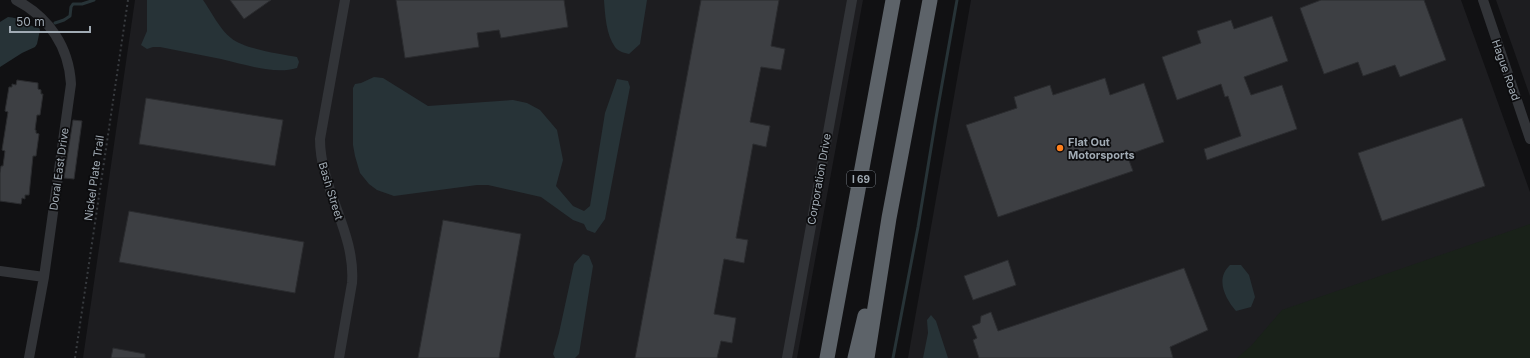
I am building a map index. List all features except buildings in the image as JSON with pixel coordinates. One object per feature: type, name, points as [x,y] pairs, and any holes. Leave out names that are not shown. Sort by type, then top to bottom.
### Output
[{"type":"highway","name":"I 69","points":[[827,358],[893,0]]},
{"type":"highway","points":[[867,358],[889,218],[930,0]]},
{"type":"highway","points":[[855,358],[889,218]]},
{"type":"street","name":"Doral East Drive","points":[[16,0],[38,15],[55,34],[66,55],[70,78],[70,93],[44,277],[29,358]]},
{"type":"street","name":"Bash Street","points":[[339,358],[352,283],[352,259],[324,171],[321,158],[320,139],[345,0]]},
{"type":"street","name":"Corporation Drive","points":[[787,358],[852,0]]},
{"type":"street","name":"Hague Road","points":[[1483,0],[1530,139]]},
{"type":"street","points":[[0,271],[44,277]]},
{"type":"path","name":"Nickel Plate Trail","points":[[75,358],[128,0]]},
{"type":"shaded area","points":[[135,0],[863,0],[797,358],[83,358]]},
{"type":"shaded area","points":[[147,0],[203,0],[219,25],[231,38],[253,48],[297,57],[299,62],[297,68],[288,70],[269,70],[160,47],[147,49],[141,45],[147,31]]},
{"type":"shaded area","points":[[604,0],[647,0],[640,44],[629,54],[618,50],[612,42],[606,24]]},
{"type":"shaded area","points":[[971,0],[1461,0],[1530,192],[1530,358],[908,358]]},
{"type":"shaded area","points":[[1496,0],[1530,0],[1530,96]]},
{"type":"shaded area","points":[[8,17],[16,18],[39,28],[40,30],[35,47],[22,53],[0,67],[0,22]]},
{"type":"shaded area","points":[[374,77],[383,78],[428,106],[513,100],[527,103],[540,110],[557,130],[563,160],[556,186],[573,206],[584,211],[590,206],[605,113],[617,79],[628,81],[630,87],[605,219],[595,233],[587,230],[584,224],[573,220],[541,197],[488,185],[477,185],[394,196],[377,190],[369,184],[360,173],[353,145],[353,88],[355,84]]},
{"type":"shaded area","points":[[1530,224],[1530,358],[1237,358],[1251,346],[1282,310]]},
{"type":"shaded area","points":[[583,254],[589,256],[593,266],[579,354],[575,358],[555,358],[553,354],[574,264]]},
{"type":"shaded area","points":[[1230,265],[1241,265],[1249,275],[1255,297],[1251,307],[1236,311],[1225,294],[1222,282],[1223,276]]},
{"type":"shaded area","points":[[931,315],[936,321],[948,358],[923,358],[928,333],[927,320]]},
{"type":"waterway","points":[[55,23],[70,16],[71,7],[73,4],[82,4],[94,0]]},
{"type":"waterway","points":[[893,358],[918,227],[957,0]]},
{"type":"place","name":"Flat Out Motorsports","points":[[1060,148]]}]
